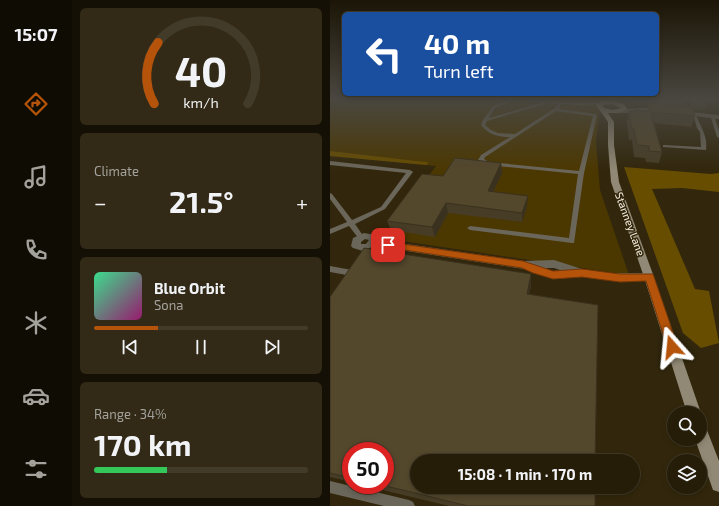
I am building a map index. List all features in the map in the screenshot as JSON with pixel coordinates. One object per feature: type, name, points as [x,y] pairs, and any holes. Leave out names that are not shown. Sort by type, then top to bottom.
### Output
[{"type":"main road","name":"Stanney Lane","points":[[612,124],[611,145],[615,182],[650,277],[692,406]]},
{"type":"main road","points":[[706,446],[719,484]]},
{"type":"street","points":[[361,237],[370,236],[374,238],[373,243],[523,265],[536,271],[553,275],[582,273],[620,278],[650,277]]},
{"type":"lane","points":[[484,124],[483,126],[490,133],[504,136],[515,135]]},
{"type":"lane","points":[[533,124],[483,156],[482,160],[488,163],[581,172]]},
{"type":"lane","points":[[470,228],[572,241],[581,172],[593,124]]},
{"type":"lane","points":[[665,146],[704,149],[702,132],[697,124]]},
{"type":"lane","points":[[715,124],[719,137]]},
{"type":"lane","points":[[330,163],[410,172],[383,208],[330,232]]},
{"type":"lane","points":[[330,195],[361,237]]},
{"type":"lane","points":[[330,269],[352,273]]},
{"type":"lane","points":[[330,487],[409,506]]},
{"type":"shaded area","points":[[330,124],[598,124],[596,142],[600,190],[629,275],[382,238],[436,166],[330,156]]},
{"type":"shaded area","points":[[330,151],[428,162],[427,165],[330,156]]},
{"type":"shaded area","points":[[624,167],[711,174],[719,173],[719,192],[682,188],[652,189],[695,289],[709,291],[719,343],[701,348],[683,333]]},
{"type":"building","points":[[631,124],[653,124],[662,152],[649,151],[649,146],[637,145],[634,129],[632,129]]},
{"type":"building","points":[[455,158],[501,163],[488,191],[528,196],[522,213],[446,203],[432,227],[387,221],[422,174],[443,176]]},
{"type":"building","points":[[364,248],[531,274],[527,294],[598,305],[595,454],[410,454],[410,492],[394,488],[394,442],[342,442],[342,476],[330,473],[330,297]]},
{"type":"building","points":[[419,494],[595,494],[595,506],[468,506]]},
{"type":"route","points":[[388,245],[523,265],[536,271],[553,275],[582,273],[620,278],[650,277],[672,347]]}]
